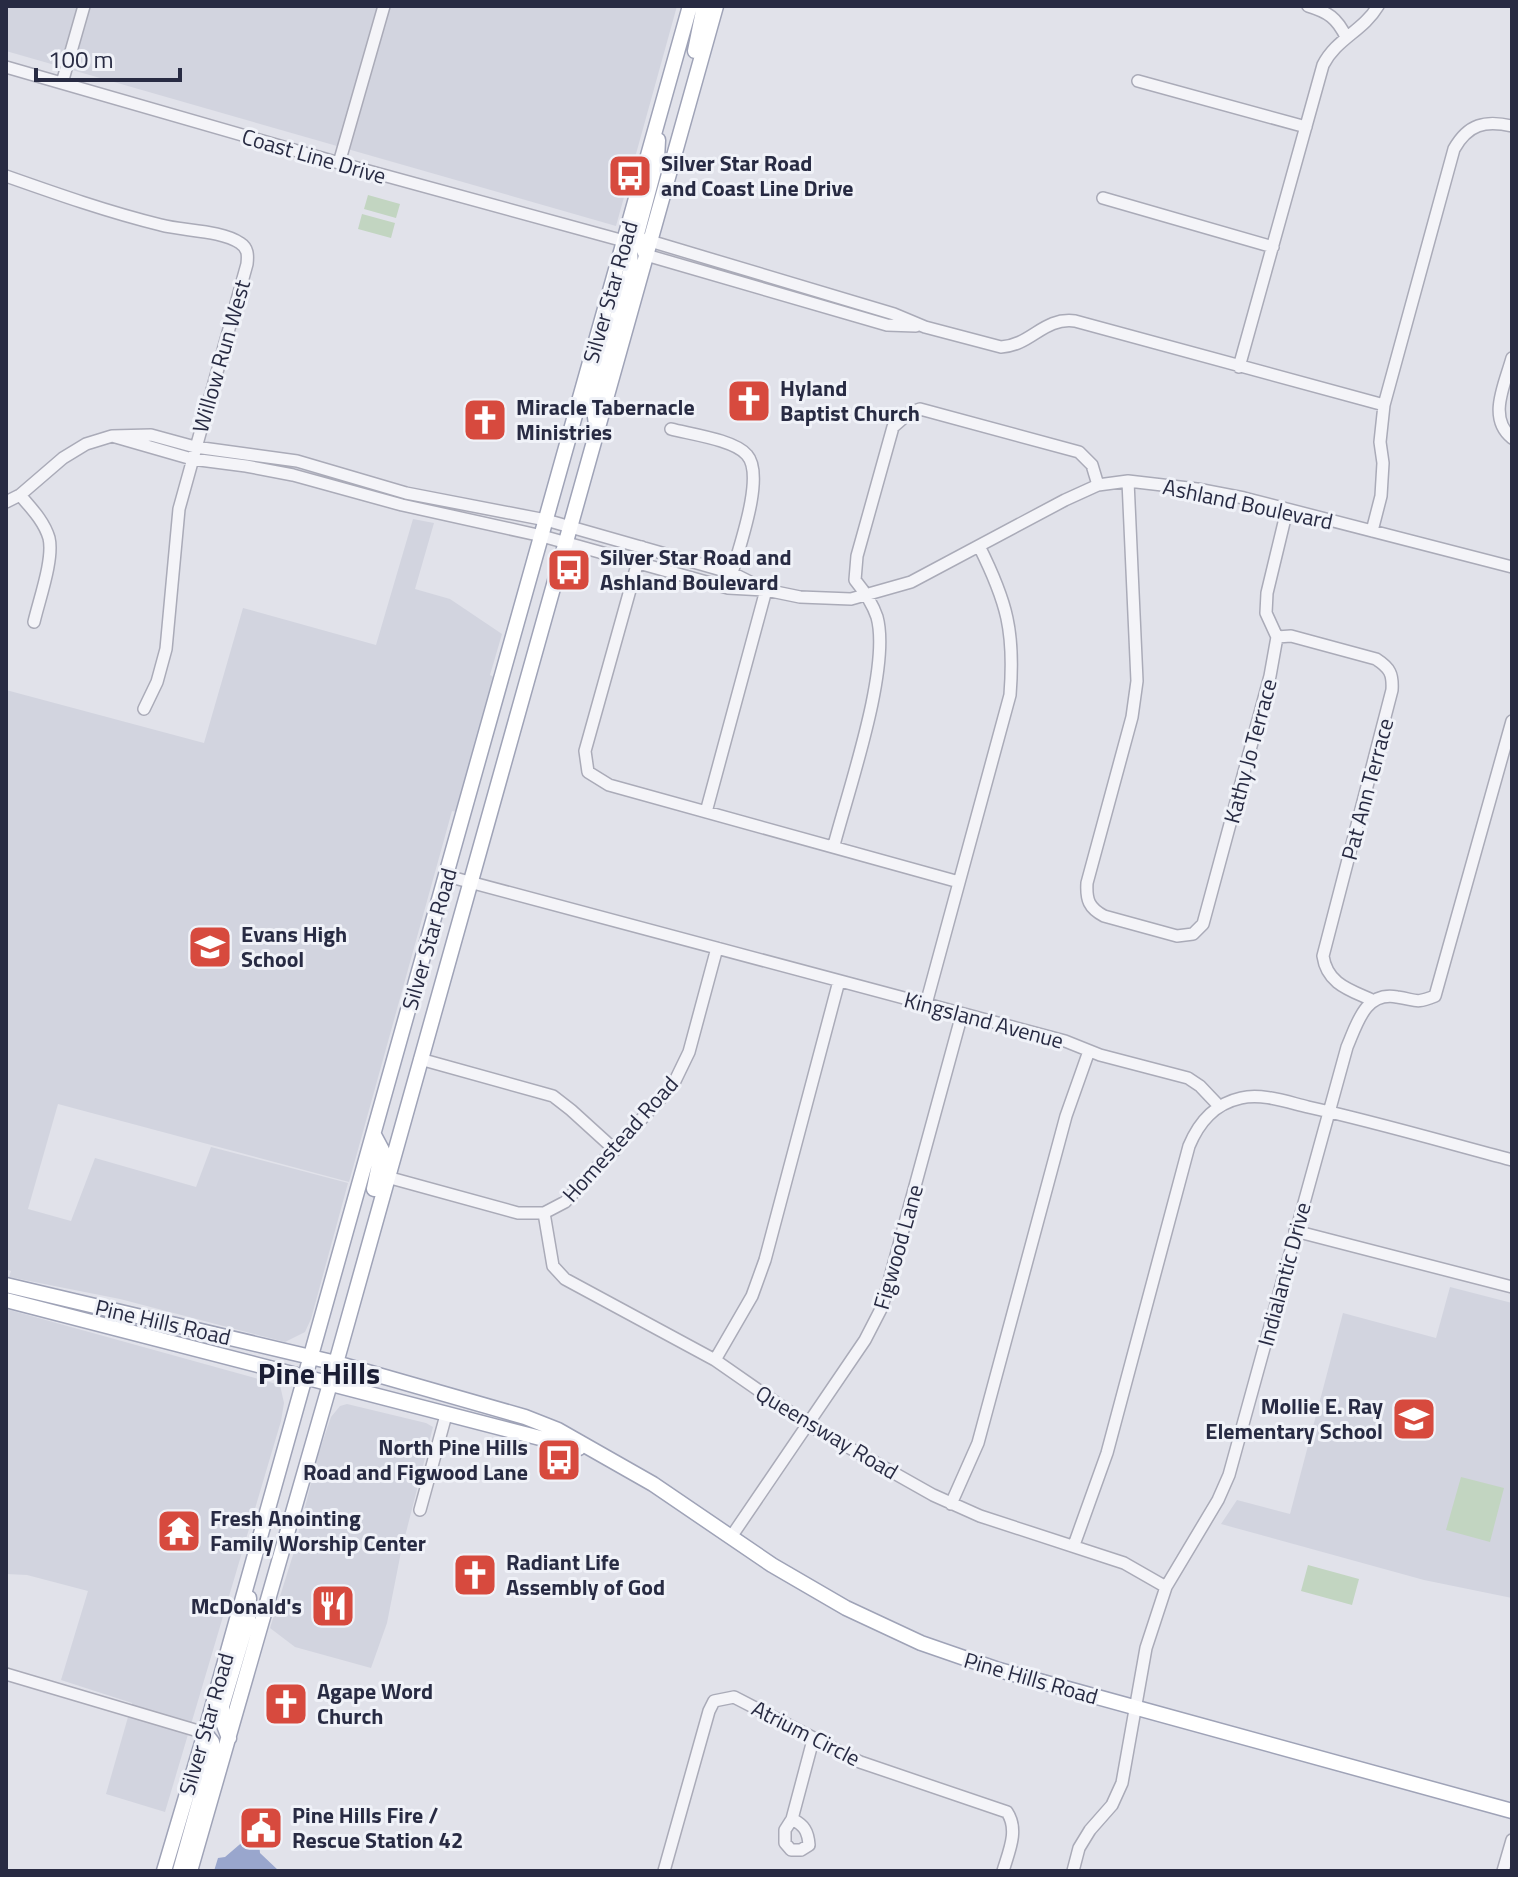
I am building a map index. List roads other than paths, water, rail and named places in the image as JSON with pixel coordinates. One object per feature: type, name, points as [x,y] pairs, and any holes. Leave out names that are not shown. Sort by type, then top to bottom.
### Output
[{"type":"main road","name":"Silver Star Road","points":[[164,1871],[690,6]]},
{"type":"main road","points":[[683,123],[704,6]]},
{"type":"main road","name":"Silver Star Road","points":[[190,1871],[330,1385],[716,6]]},
{"type":"main road","points":[[648,248],[637,234],[657,159],[660,112]]},
{"type":"main road","points":[[597,428],[593,403],[631,269],[630,249],[624,241]]},
{"type":"main road","points":[[356,1292],[382,1160],[382,1150],[374,1135]]},
{"type":"main road","name":"Pine Hills Road","points":[[6,1285],[336,1363],[525,1417],[558,1430],[653,1484],[818,1593],[921,1643],[999,1670],[1512,1811]]},
{"type":"main road","name":"Pine Hills Road","points":[[6,1300],[591,1451]]},
{"type":"main road","points":[[229,1738],[222,1720],[222,1706],[248,1619],[253,1562]]},
{"type":"main road","points":[[180,1871],[213,1753],[212,1742],[205,1733]]},
{"type":"main road","points":[[171,1871],[172,1842]]},
{"type":"street","points":[[62,83],[84,6]]},
{"type":"street","points":[[339,163],[384,6]]},
{"type":"street","points":[[1308,6],[1330,14],[1340,24],[1346,37]]},
{"type":"street","points":[[1239,367],[1323,65],[1329,53],[1366,23],[1378,6]]},
{"type":"street","name":"Coast Line Drive","points":[[6,67],[624,241]]},
{"type":"street","points":[[1138,81],[1306,127]]},
{"type":"street","points":[[1372,531],[1381,496],[1383,463],[1380,442],[1384,405],[1454,149],[1462,135],[1474,126],[1489,122],[1509,125]]},
{"type":"street","name":"Willow Run West","points":[[6,176],[162,226],[230,238],[243,244],[248,253],[179,509],[166,649],[157,682],[144,709]]},
{"type":"street","points":[[1103,198],[1273,247]]},
{"type":"street","points":[[648,248],[887,325],[925,327],[1001,347],[1015,346],[1059,319],[1075,321],[1384,405]]},
{"type":"street","points":[[1512,358],[1499,406],[1504,431],[1512,438]]},
{"type":"street","points":[[834,845],[875,691],[877,619],[868,596],[855,580],[857,556],[893,427],[909,413],[920,409],[1079,452],[1092,465],[1098,485]]},
{"type":"street","points":[[671,429],[733,446],[747,454],[754,466],[755,483],[728,588]]},
{"type":"street","points":[[6,502],[20,495],[63,458],[86,444],[112,436],[151,435],[194,453]]},
{"type":"street","name":"Ashland Boulevard","points":[[194,453],[297,461],[406,493],[546,520],[732,573],[766,590]]},
{"type":"street","name":"Ashland Boulevard","points":[[194,453],[542,536],[728,588],[826,599],[868,596],[911,582],[1098,485],[1128,481],[1197,489],[1512,567]]},
{"type":"street","name":"Kathy Jo Terrace","points":[[1128,481],[1137,681],[1132,717],[1087,883],[1086,898],[1093,910],[1104,916],[1177,936],[1193,934],[1203,924],[1270,676],[1277,637],[1266,613],[1267,593],[1287,510]]},
{"type":"street","points":[[20,495],[39,517],[49,538],[49,553],[34,622]]},
{"type":"street","points":[[926,1004],[1010,695],[1013,662],[1011,628],[995,578],[979,546]]},
{"type":"street","points":[[642,547],[585,751],[588,772],[609,785],[959,882]]},
{"type":"street","points":[[706,812],[766,590]]},
{"type":"street","name":"Pat Ann Terrace","points":[[1277,637],[1291,636],[1376,659],[1387,666],[1393,675],[1392,690],[1323,956],[1331,978],[1372,1000]]},
{"type":"street","points":[[1372,1000],[1387,996],[1417,1003],[1435,996],[1512,721]]},
{"type":"street","name":"Kingsland Avenue","points":[[447,876],[1065,1041],[1089,1051],[1188,1078],[1219,1106]]},
{"type":"street","name":"Homestead Road","points":[[387,1177],[518,1213],[544,1213],[573,1196],[661,1100],[682,1069],[717,948]]},
{"type":"street","points":[[715,1360],[752,1296],[765,1260],[839,981]]},
{"type":"street","name":"Indialantic Drive","points":[[1073,1871],[1079,1848],[1112,1805],[1122,1783],[1150,1632],[1166,1587],[1218,1500],[1229,1475],[1347,1047],[1372,1000]]},
{"type":"street","name":"Figwood Lane","points":[[731,1537],[865,1340],[882,1307],[962,1014]]},
{"type":"street","points":[[951,1504],[978,1443],[1066,1116],[1089,1051]]},
{"type":"street","points":[[420,1059],[553,1096],[615,1150]]},
{"type":"street","points":[[1074,1545],[1107,1453],[1189,1146],[1197,1128],[1219,1106],[1241,1098],[1257,1097],[1328,1111],[1512,1160]]},
{"type":"street","name":"Queensway Road","points":[[544,1213],[553,1266],[560,1275],[715,1360],[807,1424],[951,1504],[1124,1563],[1166,1587]]},
{"type":"street","points":[[1295,1231],[1512,1287]]},
{"type":"street","points":[[420,1510],[446,1415]]},
{"type":"street","points":[[6,1674],[205,1733]]},
{"type":"street","name":"Atrium Circle","points":[[664,1871],[709,1711],[714,1701],[734,1697],[860,1762],[995,1805],[1007,1812],[1013,1821],[1014,1831],[1003,1871]]},
{"type":"street","points":[[792,1819],[813,1740]]},
{"type":"street","points":[[1503,1871],[1512,1840]]},
{"type":"water","points":[[246,1839],[259,1843],[260,1853],[279,1871],[214,1871],[218,1858],[225,1857]]},
{"type":"place","name":"Silver Star Road and Coast Line Drive","points":[[630,176]]},
{"type":"place","name":"Hyland Baptist Church","points":[[749,401]]},
{"type":"place","name":"Miracle Tabernacle Ministries","points":[[485,420]]},
{"type":"place","name":"Silver Star Road and Ashland Boulevard","points":[[569,570]]},
{"type":"place","name":"Evans High School","points":[[210,947]]},
{"type":"place","name":"Mollie E. Ray Elementary School","points":[[1414,1419]]},
{"type":"place","name":"North Pine Hills Road and Figwood Lane","points":[[559,1460]]},
{"type":"place","name":"Fresh Anointing Family Worship Center","points":[[179,1531]]},
{"type":"place","name":"Radiant Life Assembly of God","points":[[475,1575]]},
{"type":"place","name":"McDonald's","points":[[333,1606]]},
{"type":"place","name":"Agape Word Church","points":[[286,1704]]},
{"type":"place","name":"Pine Hills Fire / Rescue Station 42","points":[[261,1828]]},
{"type":"district","name":"Pine Hills","points":[[319,1373]]}]
